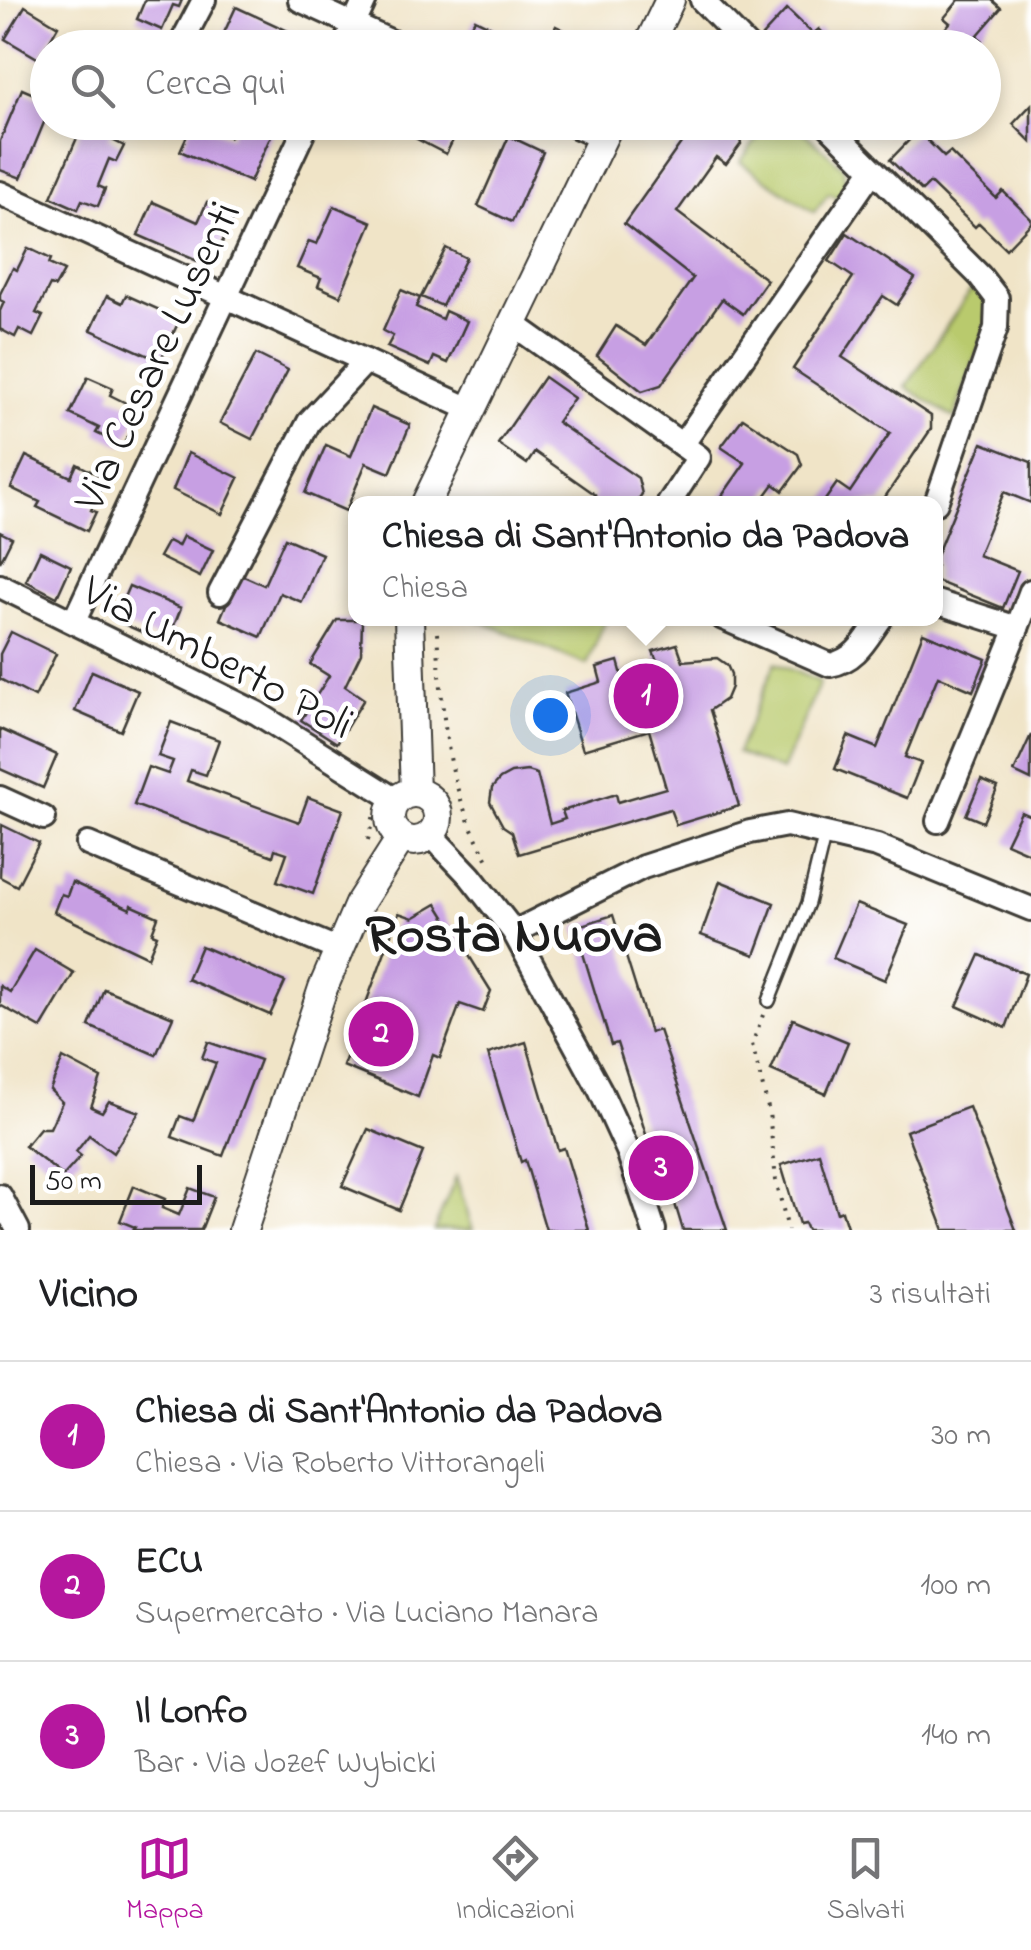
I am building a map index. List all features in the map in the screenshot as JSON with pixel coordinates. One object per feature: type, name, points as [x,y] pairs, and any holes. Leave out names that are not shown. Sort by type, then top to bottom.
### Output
[{"type":"street","points":[[188,30],[204,0]]},
{"type":"street","points":[[300,0],[367,30]]},
{"type":"street","points":[[351,30],[365,0]]},
{"type":"street","points":[[655,30],[670,0]]},
{"type":"street","points":[[702,0],[731,30]]},
{"type":"street","name":"Via Cesare Lusenti","points":[[74,621],[300,140]]},
{"type":"street","points":[[430,496],[601,140]]},
{"type":"street","points":[[843,140],[980,276],[996,298],[996,328],[939,496]]},
{"type":"street","points":[[682,445],[873,170]]},
{"type":"street","points":[[0,193],[472,410]]},
{"type":"street","points":[[513,324],[700,458],[674,496]]},
{"type":"street","points":[[220,593],[309,422],[366,360]]},
{"type":"street","name":"Via Umberto Poli","points":[[0,586],[257,713],[406,797]]},
{"type":"street","points":[[938,821],[1031,591]]},
{"type":"street","points":[[943,604],[1017,628]]},
{"type":"street","points":[[406,797],[423,795],[435,806],[438,821],[431,835],[416,842],[401,838],[390,820],[406,797],[409,626]]},
{"type":"street","points":[[741,626],[830,665],[855,655],[875,626]]},
{"type":"street","points":[[0,798],[44,818]]},
{"type":"street","points":[[514,932],[643,867],[787,824],[877,846],[1031,910]]},
{"type":"street","points":[[431,835],[514,932],[600,1090],[628,1151],[654,1230]]},
{"type":"street","points":[[243,1230],[323,988],[359,904],[401,838]]},
{"type":"street","points":[[88,844],[339,950]]},
{"type":"street","points":[[0,1196],[18,1230]]},
{"type":"lane","points":[[770,1001],[808,903],[825,834]]},
{"type":"path","points":[[437,626],[451,772],[473,834],[489,862]]},
{"type":"path","points":[[770,1001],[752,1044],[769,1112],[776,1180],[788,1230]]},
{"type":"green space","points":[[756,140],[813,140],[843,167],[846,187],[839,198],[829,193],[814,212],[740,162]]},
{"type":"green space","points":[[973,287],[987,300],[986,328],[954,418],[906,387]]},
{"type":"green space","points":[[492,626],[603,626],[587,665]]},
{"type":"green space","points":[[775,663],[820,682],[782,771],[737,753]]},
{"type":"green space","points":[[456,1177],[473,1230],[434,1230]]},
{"type":"building","points":[[145,0],[182,0],[179,7],[173,5],[162,30],[137,19]]},
{"type":"building","points":[[959,0],[992,0],[1001,8],[982,30],[944,30],[950,23],[944,18]]},
{"type":"building","points":[[25,6],[58,26],[56,30],[30,30],[30,54],[5,39]]},
{"type":"building","points":[[236,7],[286,30],[225,30]]},
{"type":"building","points":[[787,9],[809,30],[768,30]]},
{"type":"building","points":[[475,19],[498,30],[469,30]]},
{"type":"building","points":[[22,89],[30,92],[30,140],[37,140],[21,178],[0,170],[0,141]]},
{"type":"building","points":[[1031,105],[1031,142],[1013,124]]},
{"type":"building","points":[[76,140],[112,140],[124,146],[116,162],[109,159],[98,186],[105,189],[98,206],[82,200],[78,209],[51,197]]},
{"type":"building","points":[[185,140],[269,140],[250,182],[180,151]]},
{"type":"building","points":[[419,140],[453,140],[446,154]]},
{"type":"building","points":[[507,140],[518,140],[543,152],[512,222],[478,206]]},
{"type":"building","points":[[683,140],[740,140],[726,164],[716,157],[677,212],[767,280],[743,314],[722,299],[661,385],[642,391],[597,356],[616,326],[646,345],[693,278],[624,224]]},
{"type":"building","points":[[909,140],[927,140],[944,157],[950,152],[996,198],[1003,191],[1031,223],[1006,249],[979,223],[975,227],[930,183],[922,191],[890,160]]},
{"type":"building","points":[[153,202],[198,222],[207,202],[235,214],[211,267],[138,235]]},
{"type":"building","points":[[334,206],[372,222],[340,296],[318,286],[321,278],[297,268],[309,241],[317,244]]},
{"type":"building","points":[[847,233],[915,278],[897,305],[883,296],[842,357],[931,416],[931,429],[886,496],[828,496],[837,483],[850,492],[890,433],[793,369],[853,277],[829,261]]},
{"type":"building","points":[[28,248],[51,259],[49,264],[64,271],[55,287],[50,285],[36,313],[43,316],[33,336],[19,329],[15,337],[0,329],[4,302],[0,294]]},
{"type":"building","points":[[446,248],[466,258],[442,306],[421,297]]},
{"type":"building","points":[[401,290],[420,298],[416,307],[442,319],[445,311],[467,321],[448,363],[434,357],[430,366],[387,347],[393,336],[383,331]]},
{"type":"building","points":[[126,295],[180,319],[160,361],[91,330],[107,296],[122,303]]},
{"type":"building","points":[[256,354],[288,370],[252,439],[220,423]]},
{"type":"building","points":[[88,377],[113,388],[110,395],[140,410],[123,446],[96,433],[99,428],[70,414]]},
{"type":"building","points":[[544,377],[574,398],[557,422],[638,478],[642,494],[595,496],[535,452],[527,464],[498,444]]},
{"type":"building","points":[[371,408],[410,425],[390,473],[366,463],[352,496],[348,496],[346,511],[305,493],[326,445],[351,456]]},
{"type":"building","points":[[743,418],[798,454],[802,465],[783,491],[774,484],[765,496],[722,496],[745,463],[721,447]]},
{"type":"building","points":[[982,443],[1031,462],[1031,503],[1004,492],[978,555],[1018,571],[1003,608],[943,584],[943,539]]},
{"type":"building","points":[[188,453],[239,478],[222,514],[173,490]]},
{"type":"building","points":[[26,456],[71,477],[77,464],[106,479],[91,510],[96,512],[87,531],[37,507],[40,502],[11,488]]},
{"type":"building","points":[[0,532],[12,538],[0,562]]},
{"type":"building","points":[[183,536],[213,550],[200,577],[159,557],[168,541],[178,546]]},
{"type":"building","points":[[285,538],[322,554],[302,602],[280,593],[261,637],[220,619],[239,574],[264,585]]},
{"type":"building","points":[[40,551],[71,566],[57,597],[26,581]]},
{"type":"building","points":[[129,586],[181,608],[167,643],[114,620]]},
{"type":"building","points":[[337,620],[348,620],[348,626],[362,626],[361,653],[345,686],[364,699],[337,743],[301,720],[329,676],[310,664]]},
{"type":"building","points":[[11,632],[56,654],[35,697],[0,679],[0,654]]},
{"type":"building","points":[[923,633],[986,659],[973,691],[938,676],[905,757],[921,763],[907,798],[835,769],[848,736],[877,748]]},
{"type":"building","points":[[677,644],[683,661],[717,658],[731,674],[726,699],[710,710],[739,806],[676,825],[670,809],[519,854],[512,832],[503,826],[490,802],[492,788],[511,773],[537,774],[550,824],[565,819],[562,811],[616,794],[618,802],[666,788],[649,730],[583,750],[565,693],[601,682],[597,667],[618,661],[622,675],[658,663],[653,651]]},
{"type":"building","points":[[92,671],[138,691],[121,731],[75,711]]},
{"type":"building","points":[[171,722],[219,740],[206,775],[191,770],[187,781],[299,822],[308,797],[343,810],[313,894],[277,881],[287,853],[275,849],[273,856],[134,805],[148,767],[168,774],[173,761],[158,756]]},
{"type":"building","points":[[0,729],[57,755],[43,788],[0,769]]},
{"type":"building","points":[[1031,735],[1031,780],[1014,772]]},
{"type":"building","points":[[981,780],[998,787],[983,822],[966,815]]},
{"type":"building","points":[[1021,812],[1031,816],[1031,854],[1006,843]]},
{"type":"building","points":[[2,825],[39,843],[17,886],[0,877]]},
{"type":"building","points":[[720,881],[774,903],[755,955],[701,935]]},
{"type":"building","points":[[72,882],[130,909],[131,905],[158,917],[152,933],[157,935],[148,957],[54,912],[61,894],[67,896]]},
{"type":"building","points":[[437,904],[491,991],[483,1012],[460,1004],[440,1058],[433,1055],[418,1097],[343,1066],[399,913],[413,918]]},
{"type":"building","points":[[856,904],[908,925],[885,980],[833,958]]},
{"type":"building","points":[[613,915],[650,1033],[659,1030],[727,1230],[683,1230],[656,1142],[649,1144],[617,1043],[611,1045],[575,927]]},
{"type":"building","points":[[201,946],[285,982],[270,1015],[187,979]]},
{"type":"building","points":[[35,950],[74,973],[41,1028],[0,1005],[0,986],[10,992]]},
{"type":"building","points":[[980,955],[1026,974],[1006,1028],[957,1006]]},
{"type":"building","points":[[104,989],[173,1017],[156,1055],[89,1026]]},
{"type":"building","points":[[793,1019],[848,1042],[826,1094],[771,1070]]},
{"type":"building","points":[[208,1042],[260,1060],[223,1156],[172,1137],[180,1116],[193,1121],[216,1063],[202,1058]]},
{"type":"building","points":[[526,1042],[558,1150],[564,1148],[589,1230],[546,1230],[525,1160],[521,1162],[488,1054]]},
{"type":"building","points":[[63,1058],[101,1078],[91,1107],[102,1112],[109,1101],[139,1112],[113,1153],[89,1135],[76,1152],[81,1156],[63,1176],[25,1146],[40,1128],[50,1128],[62,1102],[50,1090]]},
{"type":"building","points":[[969,1107],[1016,1230],[944,1230],[906,1131]]},
{"type":"building","points":[[368,1129],[423,1152],[399,1210],[342,1186]]},
{"type":"building","points":[[819,1153],[837,1213],[842,1211],[848,1230],[807,1230],[804,1223],[799,1224],[781,1165]]},
{"type":"building","points":[[134,1186],[165,1199],[162,1208],[179,1215],[190,1188],[214,1197],[201,1230],[133,1230],[135,1227],[120,1221]]},
{"type":"place","name":"Chiesa di Sant'Antonio da Padova","points":[[646,696]]},
{"type":"place","name":"ECU","points":[[381,1034]]},
{"type":"place","name":"Il Lonfo","points":[[661,1168]]},
{"type":"district","name":"Rosta Nuova","points":[[514,932]]}]
